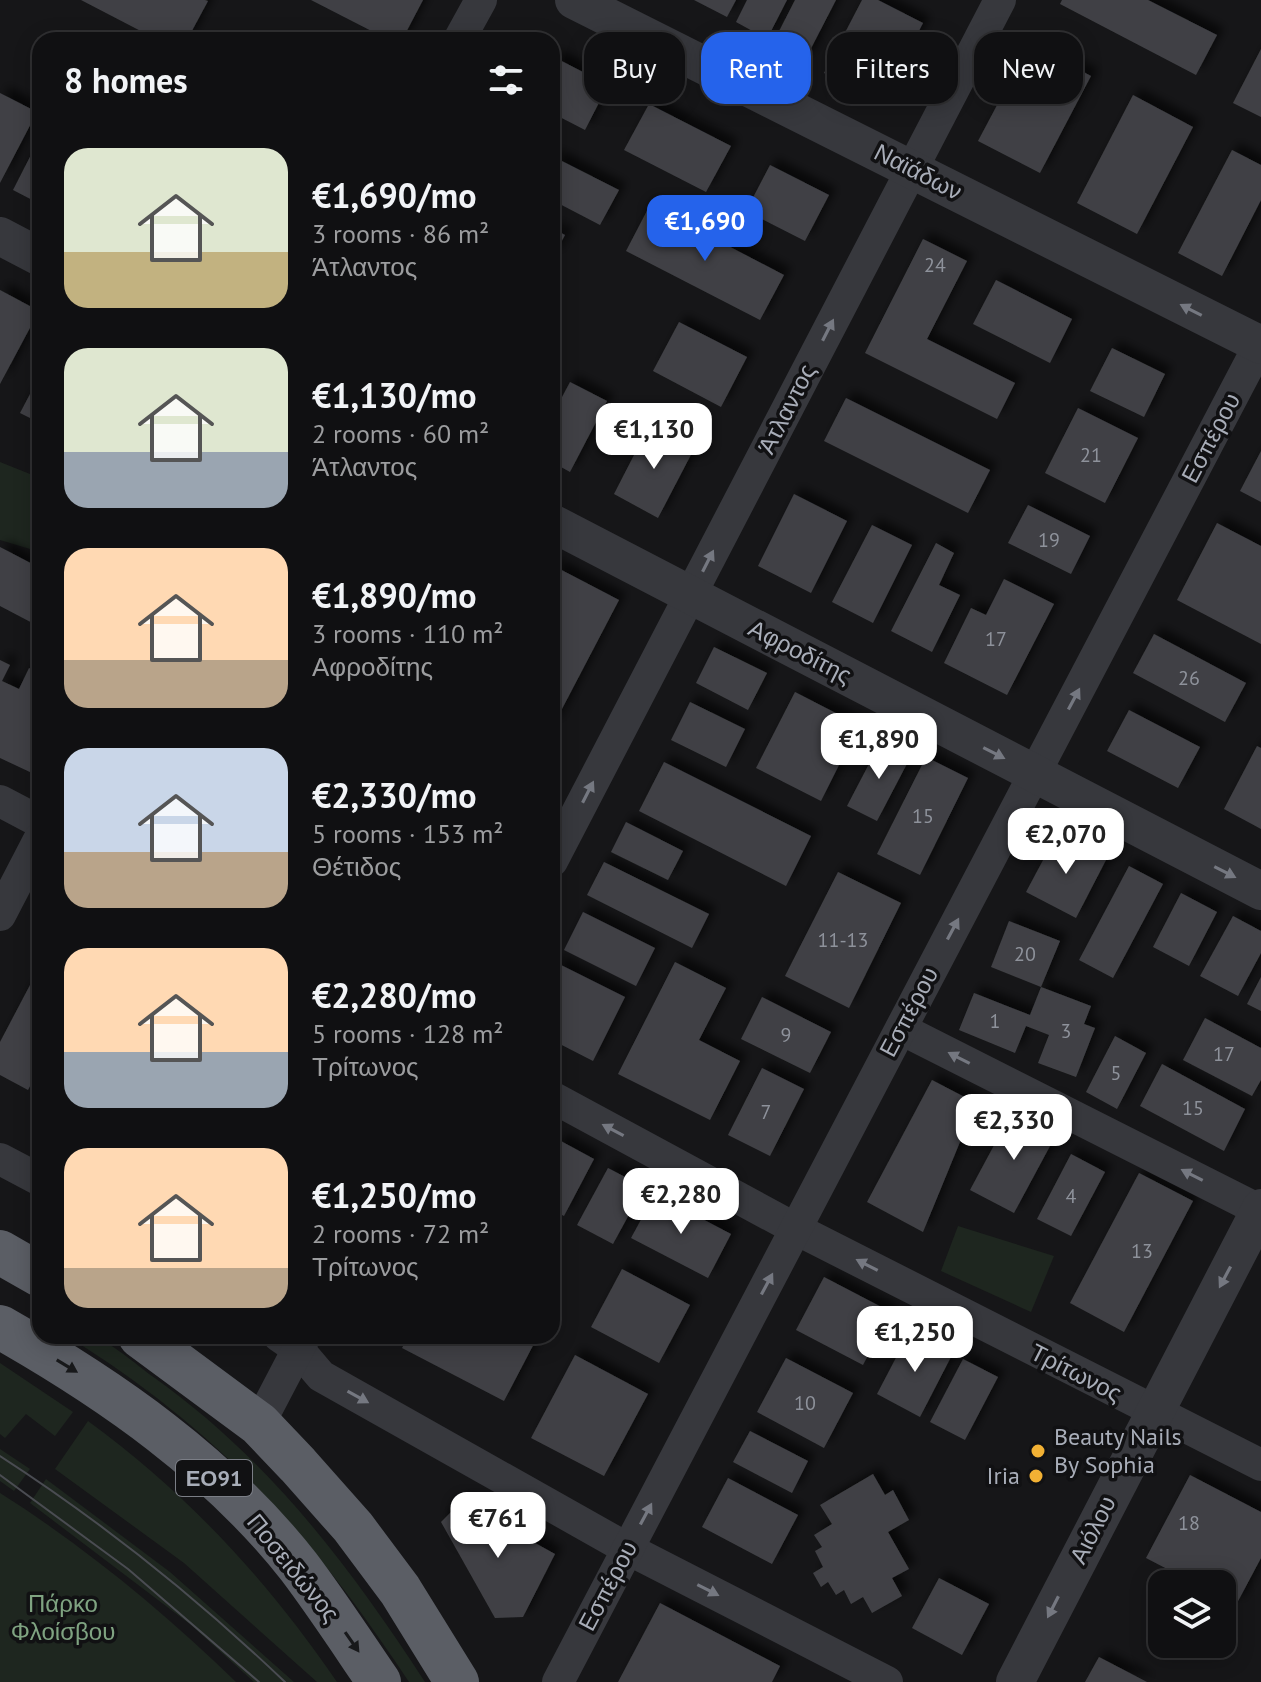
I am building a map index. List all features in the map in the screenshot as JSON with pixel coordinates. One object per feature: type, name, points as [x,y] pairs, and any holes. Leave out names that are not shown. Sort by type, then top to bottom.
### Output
[{"type":"highway","points":[[0,1252],[32,1270]]},
{"type":"highway","name":"Ποσειδώνος","points":[[0,1327],[100,1386],[201,1465],[298,1566],[379,1682]]},
{"type":"highway","name":"ΕΟ91","points":[[151,1344],[259,1424],[353,1527],[400,1590],[457,1682]]},
{"type":"street","points":[[463,32],[481,0]]},
{"type":"street","name":"Ναϊάδων","points":[[574,0],[1261,343]]},
{"type":"street","name":"Άτλαντος","points":[[560,846],[1000,0]]},
{"type":"street","points":[[0,236],[32,253]]},
{"type":"street","name":"Εσπέρου","points":[[558,1682],[1261,343]]},
{"type":"street","name":"Αφροδίτης","points":[[560,527],[1261,891]]},
{"type":"street","points":[[0,801],[32,818]]},
{"type":"street","points":[[0,915],[32,853]]},
{"type":"street","points":[[901,1029],[1261,1210]]},
{"type":"street","name":"Τρίτωνος","points":[[560,1101],[796,1229],[1261,1465]]},
{"type":"street","points":[[0,1159],[32,1176]]},
{"type":"street","name":"Αιόλου","points":[[1015,1682],[1261,1210]]},
{"type":"street","points":[[259,1424],[292,1344]]},
{"type":"street","points":[[297,1344],[321,1376],[628,1549],[887,1682]]},
{"type":"green space","points":[[0,462],[32,475],[32,550],[0,540]]},
{"type":"green space","points":[[958,1226],[1054,1256],[1031,1312],[941,1271]]},
{"type":"green space","points":[[79,1344],[108,1344],[115,1348],[233,1442],[304,1516],[336,1555],[425,1682],[409,1682],[335,1578],[258,1489],[171,1409]]},
{"type":"green space","points":[[0,1363],[73,1412],[55,1436],[26,1414],[5,1438],[0,1434]]},
{"type":"green space","points":[[88,1421],[159,1478],[224,1541],[283,1608],[337,1682],[317,1682],[184,1563],[55,1469]]},
{"type":"green space","points":[[0,1449],[30,1469],[14,1491],[0,1481]]},
{"type":"green space","points":[[46,1479],[170,1572],[294,1682],[254,1682],[191,1625],[30,1503]]},
{"type":"green space","name":"Πάρκο Φλοίσβου","points":[[0,1493],[123,1582],[236,1682],[0,1682]]},
{"type":"building","points":[[81,0],[208,1],[191,32],[143,32]]},
{"type":"building","points":[[311,0],[423,0],[406,32],[373,32]]},
{"type":"building","points":[[694,0],[736,0],[727,17]]},
{"type":"building","points":[[747,0],[787,0],[771,32],[754,32],[736,22]]},
{"type":"building","points":[[795,0],[836,0],[811,48],[811,32],[779,32]]},
{"type":"building","points":[[862,0],[878,0],[923,23],[918,32],[845,32]]},
{"type":"building","points":[[1062,0],[1148,0],[1217,35],[1196,75],[1060,4]]},
{"type":"building","points":[[1261,49],[1261,117],[1233,103]]},
{"type":"building","points":[[560,60],[584,73],[584,104],[598,104],[585,130],[560,117]]},
{"type":"building","points":[[1083,72],[1091,76],[1083,91]]},
{"type":"building","points":[[0,93],[32,109],[32,122],[0,183]]},
{"type":"building","points":[[1133,95],[1193,127],[1137,234],[1077,203]]},
{"type":"building","points":[[649,104],[731,146],[706,192],[624,150]]},
{"type":"building","points":[[998,104],[1076,104],[1040,173],[978,141]]},
{"type":"building","points":[[1232,150],[1261,165],[1261,200],[1222,276],[1178,253]]},
{"type":"building","points":[[32,153],[32,200],[13,190]]},
{"type":"building","points":[[560,160],[619,190],[600,225],[560,204]]},
{"type":"building","points":[[770,165],[829,195],[805,241],[746,211]]},
{"type":"building","points":[[650,205],[784,275],[760,320],[626,251]]},
{"type":"building","points":[[923,239],[967,261],[927,339],[1015,383],[997,419],[865,353]]},
{"type":"building","points":[[996,280],[1072,319],[1050,363],[973,324]]},
{"type":"building","points":[[0,290],[32,307],[32,324],[0,384]]},
{"type":"building","points":[[679,322],[747,357],[721,407],[653,371]]},
{"type":"building","points":[[1112,348],[1165,374],[1144,417],[1090,391]]},
{"type":"building","points":[[570,382],[607,401],[570,472],[560,466],[560,401]]},
{"type":"building","points":[[32,390],[32,419],[20,413]]},
{"type":"building","points":[[846,398],[990,470],[968,513],[824,441]]},
{"type":"building","points":[[1078,408],[1138,438],[1105,503],[1045,473]]},
{"type":"building","points":[[650,424],[695,447],[658,518],[614,494]]},
{"type":"building","points":[[1261,451],[1261,502],[1240,491]]},
{"type":"building","points":[[794,494],[847,521],[811,593],[758,566]]},
{"type":"building","points":[[1028,505],[1090,536],[1071,574],[1008,543]]},
{"type":"building","points":[[1217,523],[1261,546],[1261,644],[1177,600]]},
{"type":"building","points":[[872,525],[912,545],[873,623],[832,602]]},
{"type":"building","points":[[936,543],[954,553],[939,585],[960,595],[932,652],[891,631]]},
{"type":"building","points":[[0,547],[32,564],[32,623],[0,606]]},
{"type":"building","points":[[560,569],[619,600],[560,713]]},
{"type":"building","points":[[1004,579],[1054,604],[1007,695],[944,663],[971,608],[986,615]]},
{"type":"building","points":[[1154,634],[1246,683],[1225,722],[1133,673]]},
{"type":"building","points":[[714,647],[767,673],[748,710],[696,683]]},
{"type":"building","points":[[0,660],[10,665],[2,681],[19,689],[29,668],[32,670],[32,773],[0,758]]},
{"type":"building","points":[[795,692],[859,725],[821,801],[756,768]]},
{"type":"building","points":[[690,702],[745,729],[726,767],[671,740]]},
{"type":"building","points":[[1129,710],[1200,747],[1178,788],[1107,751]]},
{"type":"building","points":[[881,741],[911,756],[877,821],[847,806]]},
{"type":"building","points":[[1257,746],[1261,748],[1261,829],[1224,809]]},
{"type":"building","points":[[926,757],[968,778],[920,875],[877,854]]},
{"type":"building","points":[[664,762],[811,836],[786,886],[639,811]]},
{"type":"building","points":[[626,822],[683,851],[668,880],[611,852]]},
{"type":"building","points":[[1057,834],[1106,860],[1076,918],[1026,892]]},
{"type":"building","points":[[604,862],[709,914],[692,948],[587,895]]},
{"type":"building","points":[[1129,866],[1163,884],[1113,978],[1079,960]]},
{"type":"building","points":[[838,872],[901,903],[849,1008],[785,976]]},
{"type":"building","points":[[1181,893],[1217,912],[1189,966],[1153,947]]},
{"type":"building","points":[[583,912],[655,948],[636,986],[564,950]]},
{"type":"building","points":[[1233,916],[1261,931],[1261,953],[1238,996],[1200,976]]},
{"type":"building","points":[[1009,921],[1060,941],[1041,987],[991,967]]},
{"type":"building","points":[[675,962],[726,988],[699,1040],[740,1061],[710,1120],[618,1074]]},
{"type":"building","points":[[560,964],[625,997],[593,1061],[560,1044]]},
{"type":"building","points":[[1261,977],[1261,1011],[1247,1004]]},
{"type":"building","points":[[32,986],[32,1083],[28,1090],[0,1075],[0,1042]]},
{"type":"building","points":[[1041,987],[1091,1006],[1084,1024],[1095,1028],[1076,1077],[1038,1063],[1049,1035],[1026,1026],[1015,1053],[959,1030],[974,993],[1030,1015]]},
{"type":"building","points":[[762,997],[831,1032],[810,1073],[741,1039]]},
{"type":"building","points":[[1205,1018],[1261,1048],[1261,1080],[1252,1096],[1183,1060]]},
{"type":"building","points":[[1115,1036],[1146,1053],[1117,1109],[1086,1092]]},
{"type":"building","points":[[1162,1064],[1245,1109],[1224,1151],[1140,1106]]},
{"type":"building","points":[[762,1068],[804,1089],[770,1156],[728,1135]]},
{"type":"building","points":[[932,1080],[976,1103],[923,1232],[867,1202]]},
{"type":"building","points":[[1013,1110],[1057,1133],[1014,1213],[970,1190]]},
{"type":"building","points":[[560,1141],[594,1159],[564,1216],[560,1214]]},
{"type":"building","points":[[1071,1154],[1105,1172],[1071,1236],[1037,1219]]},
{"type":"building","points":[[608,1168],[644,1187],[613,1244],[577,1225]]},
{"type":"building","points":[[1139,1173],[1193,1201],[1124,1332],[1070,1303]]},
{"type":"building","points":[[655,1194],[731,1234],[708,1278],[631,1238]]},
{"type":"building","points":[[622,1269],[690,1305],[659,1363],[591,1327]]},
{"type":"building","points":[[824,1277],[891,1312],[863,1365],[796,1330]]},
{"type":"building","points":[[910,1331],[953,1353],[920,1417],[877,1394]]},
{"type":"building","points":[[404,1344],[534,1344],[504,1401],[402,1348]]},
{"type":"building","points":[[575,1355],[648,1394],[604,1476],[531,1438]]},
{"type":"building","points":[[786,1358],[853,1393],[824,1448],[757,1412]]},
{"type":"building","points":[[963,1359],[998,1377],[965,1440],[930,1422]]},
{"type":"building","points":[[750,1431],[808,1461],[792,1493],[733,1462]]},
{"type":"building","points":[[873,1474],[885,1495],[893,1490],[909,1520],[888,1532],[909,1569],[892,1578],[902,1596],[872,1613],[863,1597],[851,1604],[844,1590],[836,1595],[828,1582],[821,1587],[813,1573],[823,1567],[815,1551],[822,1547],[814,1535],[832,1524],[820,1505]]},
{"type":"building","points":[[1190,1475],[1261,1512],[1261,1558],[1236,1605],[1236,1570],[1169,1570],[1146,1558]]},
{"type":"building","points":[[728,1478],[798,1515],[772,1564],[702,1527]]},
{"type":"building","points":[[461,1502],[555,1554],[523,1617],[495,1618],[441,1522]]},
{"type":"building","points":[[939,1578],[989,1604],[962,1655],[912,1628]]},
{"type":"building","points":[[660,1603],[780,1666],[772,1682],[618,1682]]},
{"type":"building","points":[[1099,1657],[1147,1682],[1085,1682]]},
{"type":"tram line","points":[[0,1456],[148,1562],[285,1682]]},
{"type":"tram line","points":[[0,1475],[128,1569],[259,1682]]},
{"type":"place","name":"Beauty Nails By Sophia","points":[[1038,1451]]},
{"type":"place","name":"Iria","points":[[1036,1476]]}]
